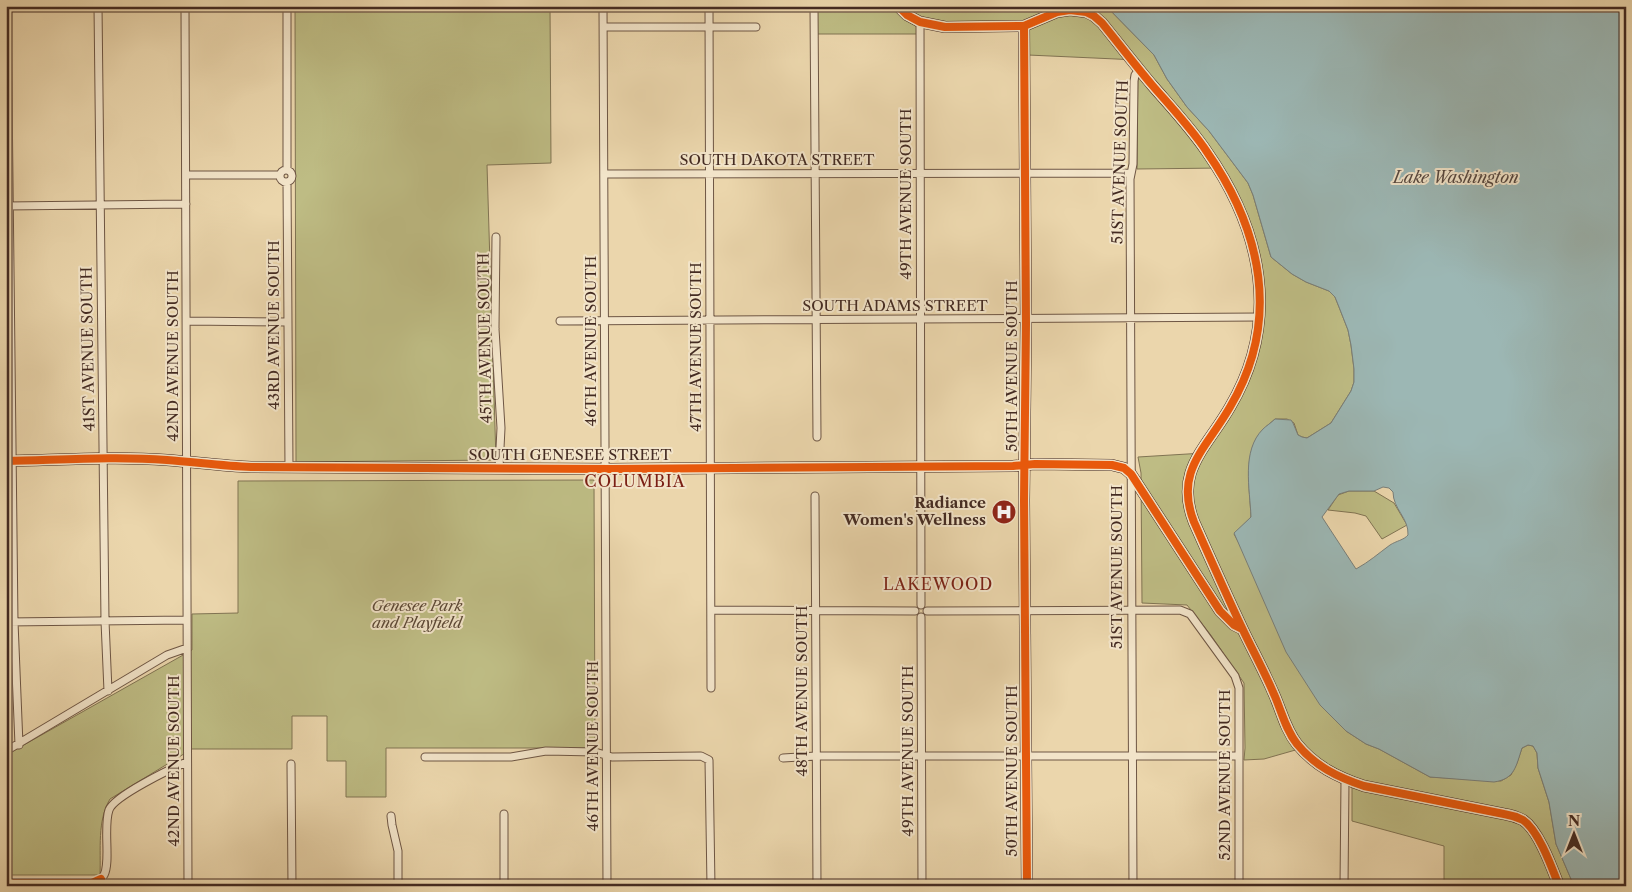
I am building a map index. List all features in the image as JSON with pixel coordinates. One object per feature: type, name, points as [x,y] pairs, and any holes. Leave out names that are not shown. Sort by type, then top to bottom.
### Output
[{"type":"street","points":[[7,6],[10,622],[19,744]]},
{"type":"street","name":"41ST AVENUE SOUTH","points":[[98,6],[105,621],[108,691]]},
{"type":"street","name":"42ND AVENUE SOUTH","points":[[186,6],[188,886]]},
{"type":"street","points":[[286,169],[287,6]]},
{"type":"street","name":"46TH AVENUE SOUTH","points":[[603,6],[607,886]]},
{"type":"street","name":"47TH AVENUE SOUTH","points":[[708,6],[712,688]]},
{"type":"street","points":[[814,6],[816,437]]},
{"type":"street","points":[[898,6],[920,22],[945,27],[1024,26],[1057,12],[1070,10],[1086,12],[1102,23],[1207,151],[1233,194],[1255,254],[1260,290],[1260,317],[1256,346],[1231,406],[1191,468],[1187,487],[1189,509],[1242,629],[1274,692],[1287,727],[1295,742],[1316,764],[1345,780],[1364,786],[1504,814],[1524,821],[1530,826],[1540,842],[1559,886]]},
{"type":"street","name":"49TH AVENUE SOUTH","points":[[918,608],[922,467],[920,22]]},
{"type":"street","name":"50TH AVENUE SOUTH","points":[[1024,26],[1027,886]]},
{"type":"street","points":[[604,27],[756,27]]},
{"type":"street","name":"51ST AVENUE SOUTH","points":[[1133,886],[1131,173],[1133,164],[1134,81],[1139,70]]},
{"type":"street","points":[[280,175],[286,169]]},
{"type":"street","points":[[280,175],[282,181],[290,181],[292,174],[290,170],[286,169]]},
{"type":"street","name":"SOUTH DAKOTA STREET","points":[[604,174],[1131,173]]},
{"type":"street","points":[[186,174],[280,175]]},
{"type":"street","name":"43RD AVENUE SOUTH","points":[[287,182],[289,467]]},
{"type":"street","points":[[7,206],[186,204]]},
{"type":"street","name":"45TH AVENUE SOUTH","points":[[496,237],[495,329],[501,428],[499,468]]},
{"type":"street","name":"SOUTH ADAMS STREET","points":[[560,320],[920,320],[1260,317]]},
{"type":"street","points":[[187,321],[288,322]]},
{"type":"street","name":"SOUTH GENESEE STREET","points":[[10,461],[103,459],[167,460],[251,467],[604,469],[1105,464],[1124,468],[1131,474]]},
{"type":"street","points":[[1131,474],[1220,611],[1234,625],[1242,629]]},
{"type":"street","name":"48TH AVENUE SOUTH","points":[[815,496],[817,886]]},
{"type":"street","points":[[711,610],[816,610],[918,608],[924,606],[927,611]]},
{"type":"street","points":[[918,608],[917,615],[921,617],[927,611]]},
{"type":"street","points":[[927,611],[1131,610]]},
{"type":"street","name":"52ND AVENUE SOUTH","points":[[1131,610],[1180,610],[1185,612],[1193,618],[1238,682],[1239,886]]},
{"type":"street","name":"49TH AVENUE SOUTH","points":[[921,617],[922,886]]},
{"type":"street","points":[[10,622],[187,620]]},
{"type":"street","points":[[6,751],[167,655],[187,648]]},
{"type":"street","points":[[425,757],[511,757],[546,751],[595,752],[607,756],[701,756],[708,760],[711,886]]},
{"type":"street","points":[[784,758],[816,756],[1026,755],[1239,756]]},
{"type":"street","points":[[6,883],[92,883],[101,879],[106,871],[109,811],[111,805],[122,796],[187,762]]},
{"type":"street","points":[[291,764],[292,886]]},
{"type":"street","points":[[1344,886],[1345,780]]},
{"type":"street","points":[[504,814],[504,886]]},
{"type":"street","points":[[391,816],[398,851],[398,886]]},
{"type":"green space","points":[[295,6],[550,6],[551,163],[487,165],[496,460],[296,462]]},
{"type":"green space","points":[[816,6],[1106,6],[1154,55],[1167,79],[1187,107],[1209,131],[1248,183],[1271,257],[1292,274],[1329,291],[1335,297],[1348,330],[1351,345],[1354,382],[1351,391],[1331,423],[1307,438],[1298,435],[1294,423],[1287,419],[1275,419],[1258,436],[1252,448],[1249,467],[1251,517],[1234,534],[1331,716],[1346,731],[1366,744],[1379,749],[1430,777],[1501,781],[1511,775],[1522,748],[1528,745],[1533,746],[1537,753],[1538,768],[1549,802],[1556,844],[1574,886],[1444,886],[1444,846],[1352,821],[1352,778],[1318,759],[1306,747],[1264,759],[1244,760],[1244,683],[1187,605],[1142,603],[1141,473],[1138,457],[1204,453],[1258,349],[1264,313],[1263,289],[1222,168],[1137,169],[1138,60],[1028,55],[1019,23],[932,22],[919,17],[918,34],[817,34]]},
{"type":"green space","name":"Genesee Park and Playfield","points":[[594,480],[595,748],[386,748],[386,797],[346,797],[346,761],[327,761],[327,716],[292,716],[292,749],[192,749],[110,799],[101,826],[100,875],[6,875],[6,755],[192,650],[192,614],[238,613],[238,481]]},
{"type":"green space","points":[[1349,491],[1374,491],[1394,503],[1407,525],[1382,539],[1366,516],[1328,510],[1338,495]]},
{"type":"water","name":"Lake Washington","points":[[1106,6],[1626,6],[1626,886],[1574,886],[1556,844],[1549,802],[1538,768],[1537,753],[1533,746],[1528,745],[1522,748],[1514,771],[1511,775],[1501,780],[1494,782],[1430,777],[1379,749],[1366,744],[1346,731],[1320,705],[1286,652],[1234,533],[1251,517],[1249,459],[1256,438],[1263,429],[1275,419],[1291,420],[1298,435],[1307,438],[1331,423],[1351,391],[1354,382],[1354,369],[1348,330],[1335,297],[1329,291],[1292,274],[1271,257],[1248,183],[1209,131],[1187,107],[1167,79],[1154,55]],"holes":[[[1383,487],[1389,488],[1393,492],[1395,503],[1406,524],[1408,535],[1356,569],[1322,517],[1339,494],[1349,491],[1374,491]]]},
{"type":"cycle path","points":[[898,6],[907,15],[920,22],[945,27],[1024,26],[1057,12],[1070,10],[1086,12],[1102,23],[1201,143],[1226,182],[1241,213],[1252,245],[1258,277],[1260,309],[1256,342],[1246,375],[1230,407],[1203,448],[1190,474],[1188,488],[1189,504],[1194,522],[1270,684],[1289,732],[1311,759],[1327,770],[1354,783],[1509,815],[1523,820],[1529,825],[1540,841],[1559,886]]},
{"type":"cycle path","points":[[1024,26],[1026,324],[1024,500],[1027,886]]},
{"type":"cycle path","points":[[6,461],[127,458],[251,467],[611,469],[1013,466],[1035,464],[1112,465],[1124,468],[1131,474],[1220,611],[1234,625],[1242,629]]},
{"type":"cycle path","points":[[6,883],[92,883],[101,879]]},
{"type":"place","name":"Radiance Women's Wellness","points":[[1004,512]]},
{"type":"district","name":"COLUMBIA","points":[[635,481]]},
{"type":"district","name":"LAKEWOOD","points":[[938,584]]}]
